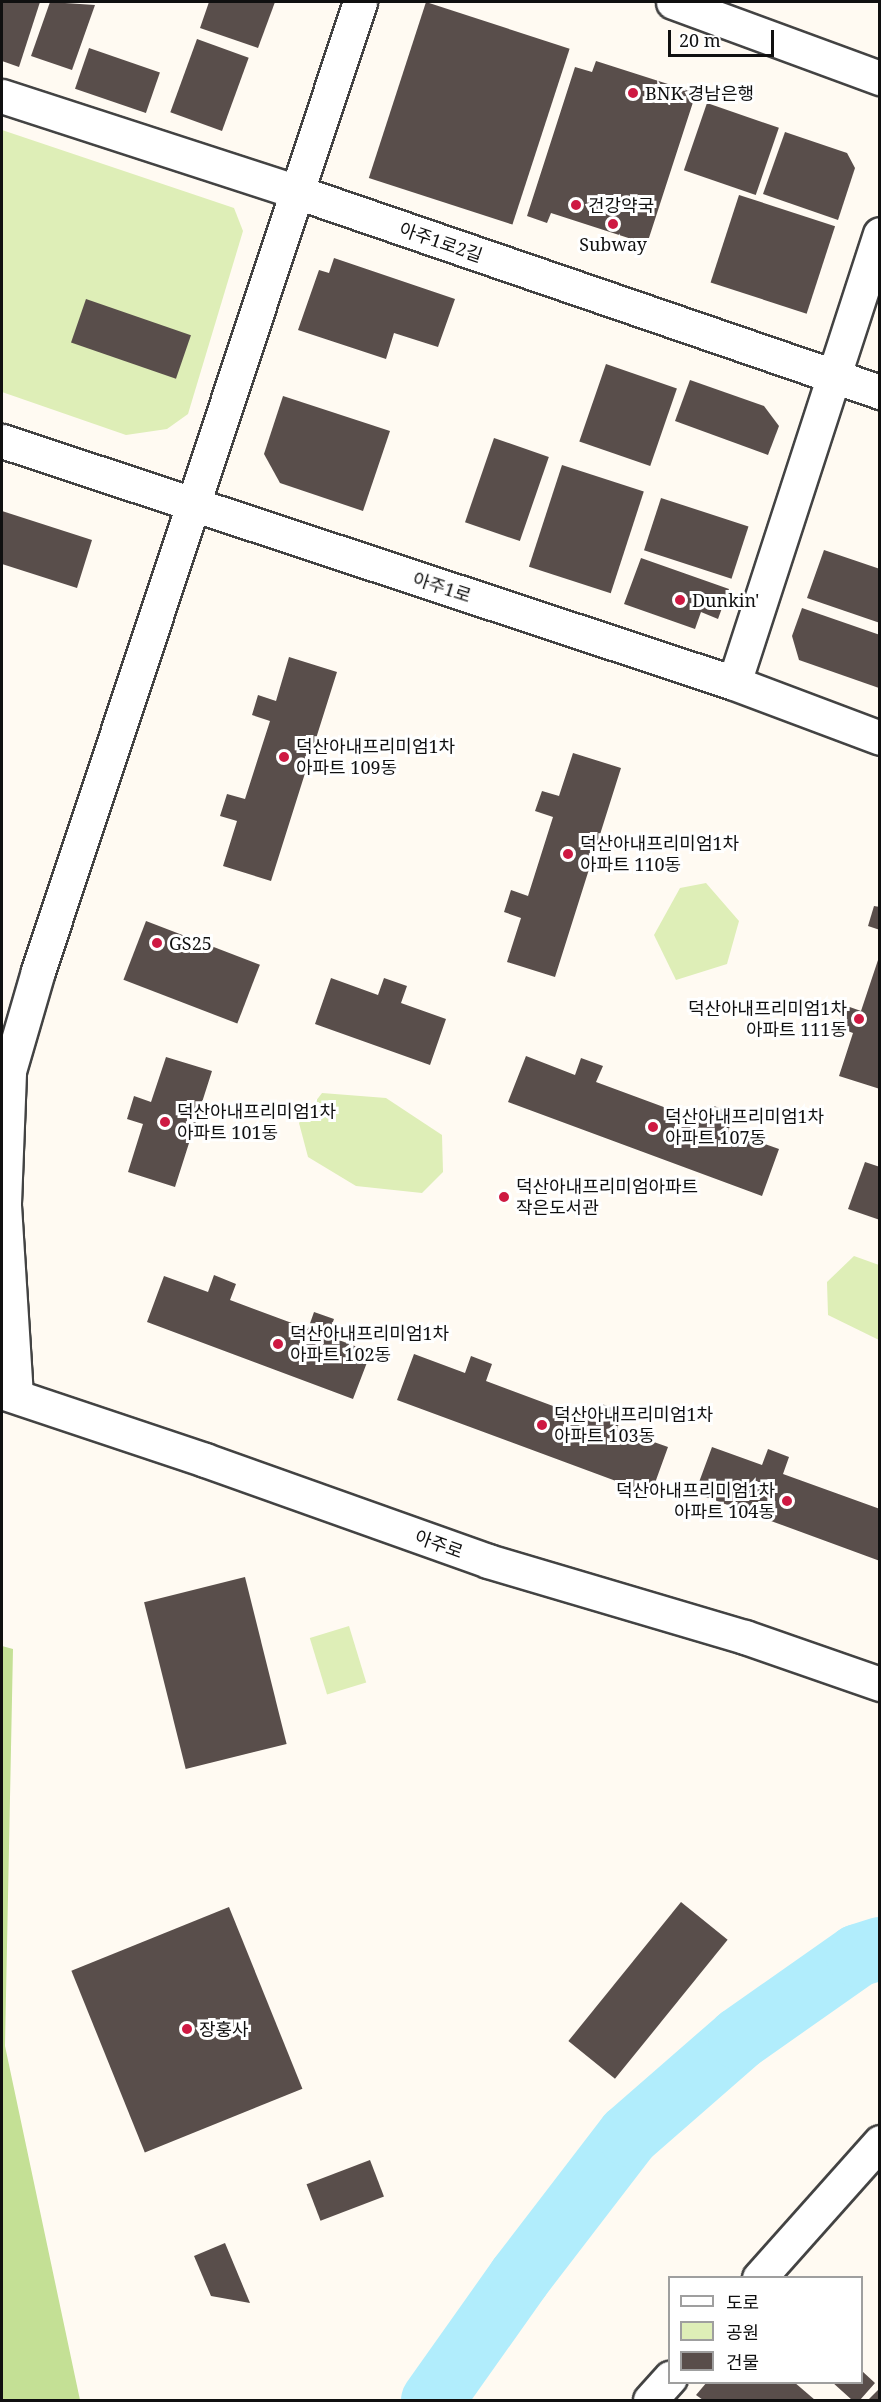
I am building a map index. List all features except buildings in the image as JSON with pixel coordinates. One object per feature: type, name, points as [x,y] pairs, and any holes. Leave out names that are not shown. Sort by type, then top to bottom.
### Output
[{"type":"street","points":[[8,1394],[4,1203],[9,1071],[38,971],[194,505],[294,191],[360,2]]},
{"type":"street","points":[[673,2],[879,78]]},
{"type":"street","name":"아주1로2길","points":[[2,96],[294,191],[879,392]]},
{"type":"street","points":[[734,683],[879,234]]},
{"type":"street","name":"아주1로","points":[[2,441],[734,683],[879,738]]},
{"type":"street","name":"아주로","points":[[8,1394],[488,1561],[745,1637],[879,1684]]},
{"type":"street","points":[[760,2276],[879,2142]]},
{"type":"street","points":[[650,2400],[668,2379]]},
{"type":"green space","points":[[2,130],[234,208],[243,231],[188,414],[167,429],[126,435],[2,392]]},
{"type":"green space","points":[[706,883],[739,921],[727,964],[676,980],[654,935],[680,888]]},
{"type":"green space","points":[[322,1093],[386,1098],[442,1135],[443,1172],[422,1193],[356,1186],[308,1157],[299,1123]]},
{"type":"green space","points":[[854,1256],[879,1265],[879,1340],[828,1315],[827,1282]]},
{"type":"green space","points":[[349,1626],[366,1682],[327,1694],[310,1638]]},
{"type":"green space","points":[[2,1646],[13,1649],[5,2046],[80,2400],[2,2400]]},
{"type":"waterway","points":[[432,2400],[519,2277],[628,2135],[739,2038],[857,1955],[880,1948]]},
{"type":"place","name":"BNK 경남은행","points":[[633,93]]},
{"type":"place","name":"건강약국","points":[[576,205]]},
{"type":"place","name":"Subway","points":[[613,224]]},
{"type":"place","name":"Dunkin'","points":[[680,600]]},
{"type":"place","name":"덕산아내프리미엄1차 아파트 109동","points":[[284,757]]},
{"type":"place","name":"덕산아내프리미엄1차 아파트 110동","points":[[568,854]]},
{"type":"place","name":"GS25","points":[[157,943]]},
{"type":"place","name":"덕산아내프리미엄1차 아파트 111동","points":[[859,1019]]},
{"type":"place","name":"덕산아내프리미엄1차 아파트 101동","points":[[165,1122]]},
{"type":"place","name":"덕산아내프리미엄1차 아파트 107동","points":[[653,1127]]},
{"type":"place","name":"덕산아내프리미엄아파트 작은도서관","points":[[504,1197]]},
{"type":"place","name":"덕산아내프리미엄1차 아파트 102동","points":[[278,1344]]},
{"type":"place","name":"덕산아내프리미엄1차 아파트 103동","points":[[542,1425]]},
{"type":"place","name":"덕산아내프리미엄1차 아파트 104동","points":[[787,1501]]},
{"type":"place","name":"장훙사","points":[[187,2029]]}]
